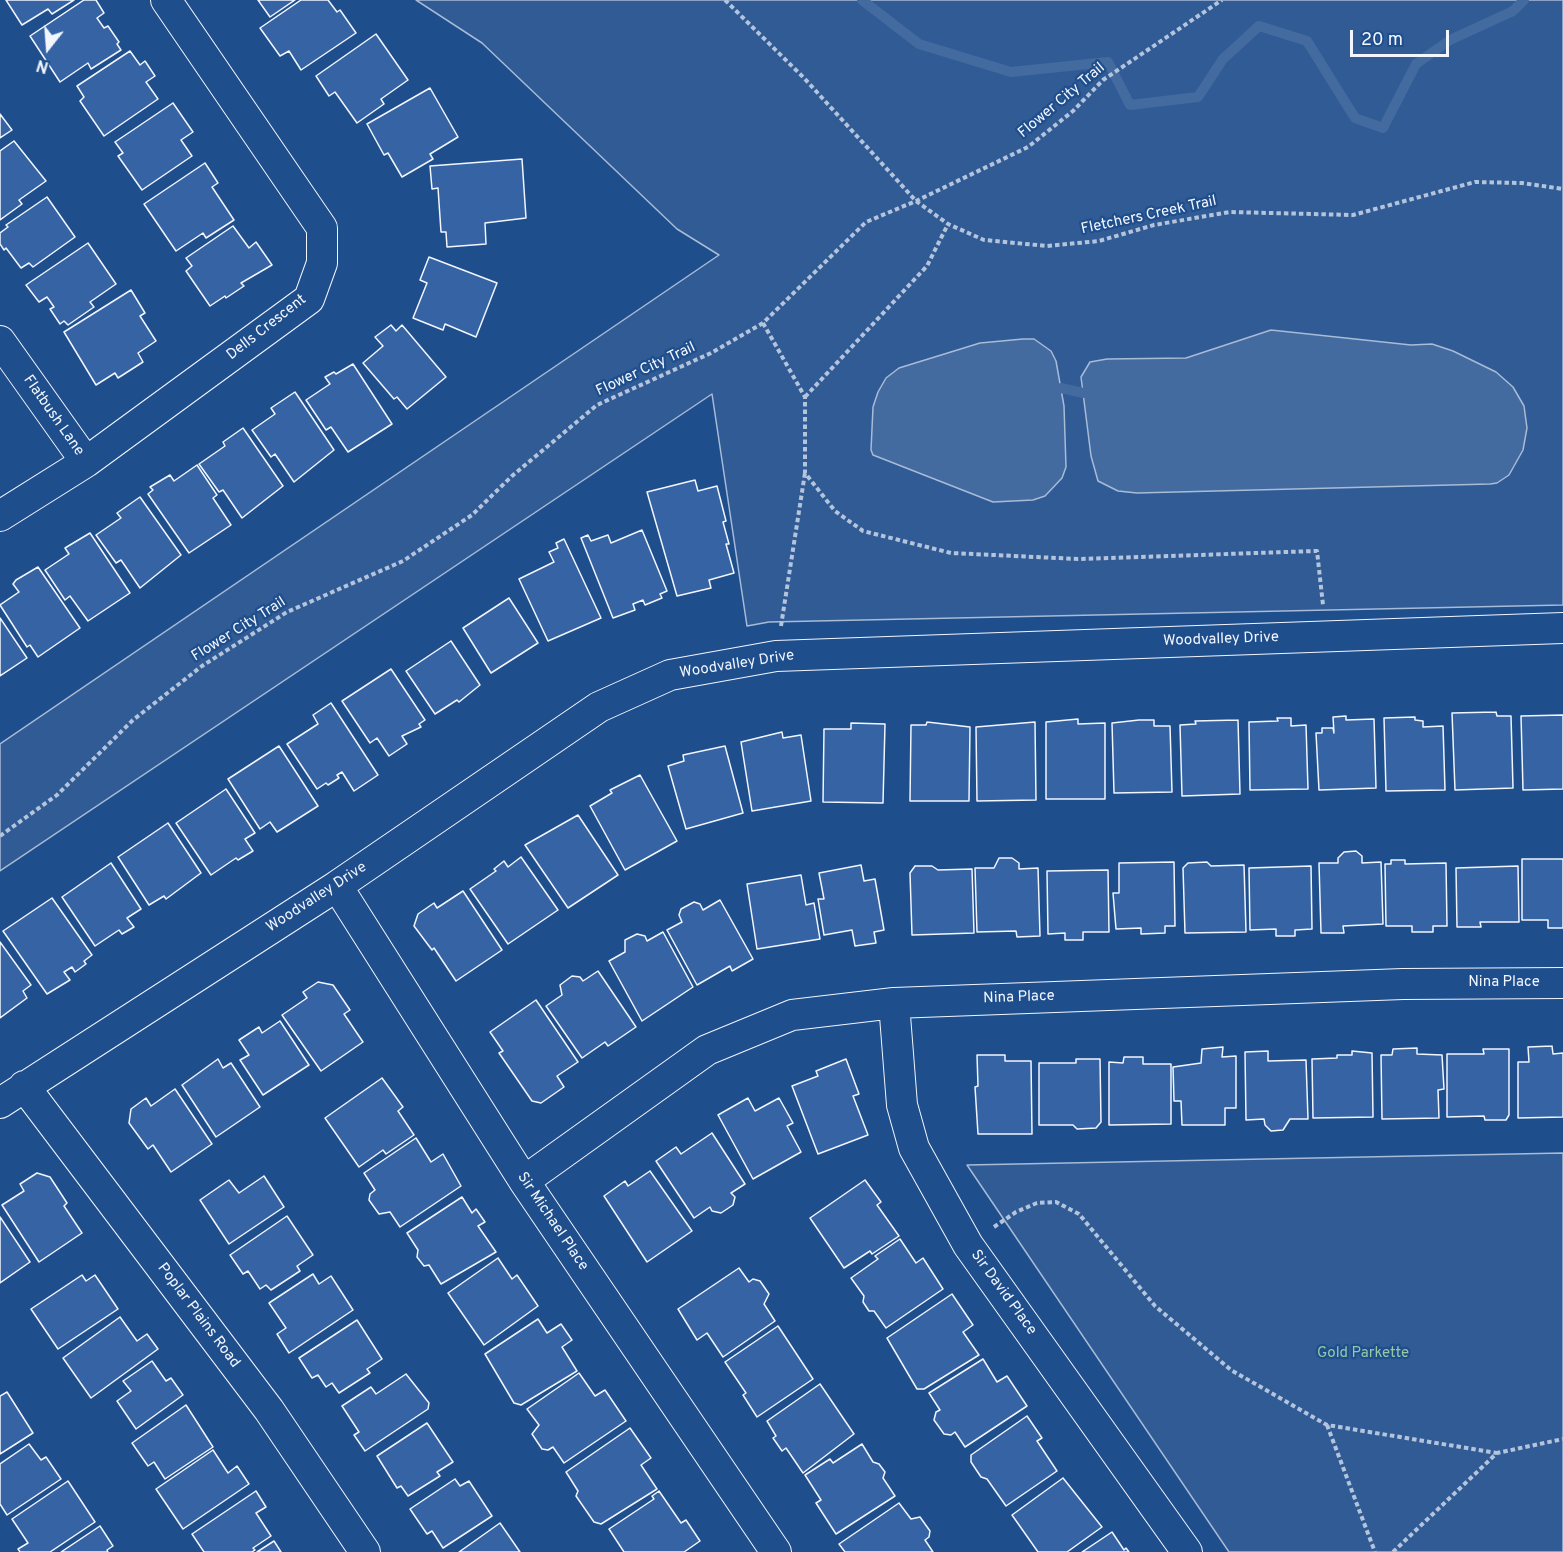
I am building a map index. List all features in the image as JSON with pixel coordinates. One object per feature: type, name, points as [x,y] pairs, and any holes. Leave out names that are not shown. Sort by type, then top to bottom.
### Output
[{"type":"street","name":"Dells Crescent","points":[[0,516],[86,462],[309,300],[322,263],[322,228],[166,0]]},
{"type":"street","name":"Flatbush Lane","points":[[0,341],[86,462]]},
{"type":"street","name":"Woodvalley Drive","points":[[12,1095],[337,886],[599,706],[670,675],[776,656],[1563,628]]},
{"type":"street","name":"Sir Michael Place","points":[[337,886],[524,1181],[776,1552]]},
{"type":"street","name":"Nina Place","points":[[524,1181],[707,1050],[792,1014],[894,1003],[1402,984],[1563,983]]},
{"type":"street","name":"Sir David Place","points":[[894,1003],[902,1105],[914,1148],[968,1245],[1187,1552]]},
{"type":"street","name":"Poplar Plains Road","points":[[12,1095],[269,1410],[365,1552]]},
{"type":"path","name":"Fletchers Creek Trail","points":[[725,0],[804,78],[916,201],[948,224],[984,240],[1047,246],[1099,241],[1154,225],[1230,212],[1353,214],[1475,182],[1522,183],[1563,189]]},
{"type":"path","name":"Flower City Trail","points":[[0,836],[57,795],[133,720],[202,666],[287,612],[403,561],[472,515],[512,476],[597,405],[711,353],[763,323],[866,222],[916,201],[1028,147],[1073,111],[1103,80],[1221,1]]},
{"type":"path","points":[[805,396],[927,266],[948,224]]},
{"type":"path","points":[[763,323],[805,396],[805,473],[776,656]]},
{"type":"path","points":[[805,473],[835,511],[863,531],[951,553],[1078,559],[1317,551],[1326,636]]},
{"type":"path","points":[[968,1245],[1016,1212],[1037,1203],[1056,1202],[1079,1214],[1155,1306],[1231,1370],[1327,1425],[1497,1453],[1563,1439]]},
{"type":"path","points":[[1327,1425],[1375,1552]]},
{"type":"path","points":[[1393,1552],[1497,1453]]},
{"type":"shaded area","points":[[416,0],[1563,0],[1563,605],[769,622],[747,626],[712,394],[0,871],[0,744],[719,255],[677,229],[482,43]]},
{"type":"shaded area","points":[[1271,330],[1411,345],[1432,344],[1453,351],[1496,372],[1513,387],[1524,406],[1527,428],[1523,450],[1509,475],[1497,483],[1490,484],[1137,493],[1118,491],[1098,481],[1091,456],[1081,377],[1090,362],[1107,359],[1186,358]]},
{"type":"shaded area","points":[[1034,339],[1051,351],[1056,361],[1064,406],[1066,467],[1062,478],[1045,496],[1033,500],[993,502],[873,455],[871,450],[873,407],[886,378],[899,368],[980,343]]},
{"type":"shaded area","name":"Gold Parkette","points":[[1563,1153],[1563,1552],[1229,1552],[967,1165]]},
{"type":"building","points":[[6,0],[74,0],[52,14],[48,9],[22,25]]},
{"type":"building","points":[[84,0],[96,0],[104,13],[97,18],[104,28],[108,26],[119,42],[117,44],[121,50],[91,69],[88,63],[60,82],[30,36]]},
{"type":"building","points":[[258,0],[295,0],[270,17]]},
{"type":"building","points":[[301,0],[328,0],[337,12],[340,10],[356,33],[301,70],[289,51],[280,56],[260,28]]},
{"type":"building","points":[[376,34],[408,80],[381,99],[384,104],[357,123],[335,92],[329,96],[316,76]]},
{"type":"building","points":[[130,51],[140,65],[145,61],[155,76],[146,82],[158,99],[104,136],[80,101],[84,97],[77,86]]},
{"type":"building","points":[[430,88],[458,137],[430,154],[433,159],[402,177],[388,153],[384,155],[367,124]]},
{"type":"building","points":[[173,103],[193,132],[181,140],[192,156],[142,190],[118,156],[123,153],[115,142]]},
{"type":"building","points":[[0,114],[12,130],[0,138]]},
{"type":"building","points":[[14,141],[46,181],[19,200],[22,204],[0,220],[0,151]]},
{"type":"building","points":[[522,159],[526,218],[485,223],[486,244],[447,247],[446,232],[441,232],[438,188],[432,189],[430,166]]},
{"type":"building","points":[[205,163],[218,183],[212,187],[234,220],[206,238],[203,233],[176,251],[144,204]]},
{"type":"building","points":[[47,197],[75,237],[33,267],[29,263],[21,268],[6,248],[4,250],[0,244],[0,233],[8,227],[6,225]]},
{"type":"building","points":[[233,226],[249,248],[256,242],[272,265],[241,283],[244,286],[226,298],[225,296],[210,306],[186,271],[192,266],[186,258]]},
{"type":"building","points":[[88,243],[116,284],[90,302],[94,307],[68,325],[64,321],[60,324],[50,309],[54,307],[47,297],[39,302],[26,285]]},
{"type":"building","points":[[429,257],[497,283],[476,337],[445,324],[443,330],[413,318],[427,283],[420,280]]},
{"type":"building","points":[[131,290],[145,313],[140,316],[156,341],[138,353],[143,362],[118,378],[115,373],[96,385],[64,332]]},
{"type":"building","points":[[391,325],[396,331],[402,325],[446,377],[407,409],[397,397],[394,399],[363,363],[383,346],[375,337]]},
{"type":"building","points":[[353,364],[392,424],[348,452],[331,427],[326,430],[306,400],[330,384],[325,377],[334,372],[336,374]]},
{"type":"building","points":[[295,392],[334,450],[294,482],[275,454],[271,457],[252,430],[275,414],[271,408]]},
{"type":"building","points":[[243,428],[283,486],[242,518],[223,490],[219,492],[199,464],[225,446],[223,442]]},
{"type":"building","points":[[197,465],[217,495],[213,498],[231,525],[189,553],[148,494],[153,490],[150,487],[170,475],[174,481]]},
{"type":"building","points":[[695,480],[698,491],[717,486],[726,521],[723,522],[729,544],[726,544],[734,573],[709,580],[711,588],[677,596],[647,492]]},
{"type":"building","points":[[140,497],[181,555],[140,588],[121,560],[116,563],[96,535],[121,518],[117,513]]},
{"type":"building","points":[[642,530],[667,591],[660,594],[662,598],[645,605],[643,600],[633,604],[635,610],[613,618],[581,538],[588,535],[591,541],[608,535],[611,543]]},
{"type":"building","points":[[90,533],[130,593],[88,621],[70,596],[65,600],[45,570],[69,554],[65,548]]},
{"type":"building","points":[[564,539],[601,618],[548,641],[519,579],[554,562],[549,552],[558,548],[556,543]]},
{"type":"building","points":[[38,567],[80,628],[38,657],[30,645],[27,647],[0,605],[19,592],[13,584],[16,580]]},
{"type":"building","points":[[509,598],[538,643],[491,673],[463,628]]},
{"type":"building","points":[[0,618],[27,658],[0,676]]},
{"type":"building","points":[[451,641],[480,685],[459,702],[457,700],[435,714],[406,671]]},
{"type":"building","points":[[391,669],[425,720],[419,724],[421,727],[402,736],[407,744],[389,756],[377,738],[370,743],[342,701]]},
{"type":"building","points":[[331,703],[378,775],[354,791],[342,772],[337,775],[339,778],[317,789],[287,744],[318,724],[313,715]]},
{"type":"building","points":[[1496,712],[1497,716],[1511,716],[1513,788],[1455,790],[1452,713]]},
{"type":"building","points":[[1563,715],[1563,789],[1523,790],[1521,716]]},
{"type":"building","points":[[1346,716],[1346,720],[1374,719],[1376,788],[1319,790],[1316,733],[1322,733],[1322,728],[1333,728],[1334,733],[1333,717]]},
{"type":"building","points":[[1415,717],[1415,720],[1423,721],[1423,727],[1443,726],[1445,790],[1386,791],[1384,718]]},
{"type":"building","points":[[1277,718],[1291,718],[1291,726],[1306,725],[1308,789],[1250,790],[1249,722],[1278,721]]},
{"type":"building","points":[[1078,719],[1078,724],[1105,723],[1105,799],[1046,799],[1046,722]]},
{"type":"building","points":[[1154,720],[1154,726],[1170,726],[1172,792],[1114,793],[1112,723]]},
{"type":"building","points":[[1238,720],[1240,794],[1182,796],[1180,725],[1196,724],[1195,721]]},
{"type":"building","points":[[927,722],[970,727],[969,801],[910,801],[911,725],[926,725]]},
{"type":"building","points":[[1035,722],[1036,800],[977,801],[976,727]]},
{"type":"building","points":[[851,723],[885,724],[883,803],[823,802],[824,729],[851,729]]},
{"type":"building","points":[[782,732],[783,738],[801,735],[811,801],[752,811],[741,742]]},
{"type":"building","points":[[279,746],[318,806],[277,832],[270,822],[260,829],[228,779]]},
{"type":"building","points":[[725,746],[743,813],[686,829],[668,766],[684,761],[683,755]]},
{"type":"building","points":[[640,775],[677,841],[625,870],[590,806],[612,793],[610,790]]},
{"type":"building","points":[[226,789],[255,833],[245,839],[253,851],[238,860],[236,858],[211,875],[176,823]]},
{"type":"building","points":[[578,815],[618,875],[568,908],[525,845]]},
{"type":"building","points":[[168,823],[201,873],[166,899],[164,896],[149,905],[118,857]]},
{"type":"building","points":[[1356,851],[1362,856],[1362,863],[1381,862],[1383,924],[1343,926],[1344,933],[1321,933],[1319,863],[1338,863],[1338,858],[1344,852]]},
{"type":"building","points":[[521,857],[558,910],[508,944],[470,889],[496,871],[494,869],[504,861],[508,867]]},
{"type":"building","points":[[999,858],[1012,858],[1019,863],[1019,869],[1038,868],[1040,936],[1017,937],[1016,931],[977,932],[975,868],[994,868]]},
{"type":"building","points":[[1522,859],[1563,859],[1563,928],[1548,928],[1548,920],[1522,920]]},
{"type":"building","points":[[1391,860],[1405,860],[1405,864],[1446,863],[1447,926],[1433,926],[1433,932],[1412,932],[1412,926],[1386,926],[1385,864],[1391,864]]},
{"type":"building","points":[[1174,862],[1175,926],[1165,926],[1165,933],[1141,934],[1141,928],[1116,929],[1113,893],[1119,893],[1119,863]]},
{"type":"building","points":[[1207,862],[1211,866],[1244,865],[1246,932],[1185,933],[1183,868],[1188,863]]},
{"type":"building","points":[[111,863],[141,909],[127,918],[134,927],[122,934],[119,930],[95,946],[62,897]]},
{"type":"building","points":[[861,865],[864,881],[875,879],[884,930],[874,932],[876,943],[855,946],[852,930],[824,935],[818,899],[824,899],[819,873]]},
{"type":"building","points":[[915,866],[932,866],[938,870],[972,869],[974,933],[912,935],[910,873]]},
{"type":"building","points":[[1311,866],[1312,929],[1295,930],[1295,936],[1276,936],[1276,929],[1250,930],[1249,868]]},
{"type":"building","points":[[1518,866],[1519,922],[1480,922],[1481,927],[1457,927],[1456,868]]},
{"type":"building","points":[[1108,870],[1109,932],[1083,932],[1083,940],[1065,940],[1065,933],[1048,934],[1047,871]]},
{"type":"building","points":[[801,875],[806,905],[814,903],[820,939],[757,949],[747,884]]},
{"type":"building","points":[[463,891],[502,950],[456,981],[434,948],[432,950],[414,926],[418,914],[434,903],[437,908]]},
{"type":"building","points":[[52,898],[92,955],[84,961],[86,964],[75,972],[72,967],[64,972],[70,980],[47,994],[3,931]]},
{"type":"building","points":[[720,900],[753,959],[732,971],[730,966],[697,985],[667,930],[682,922],[679,915],[681,909],[694,902],[700,904],[703,910]]},
{"type":"building","points":[[663,932],[693,987],[642,1021],[609,961],[625,952],[625,940],[637,934],[645,936],[647,941]]},
{"type":"building","points":[[0,942],[31,985],[23,991],[27,998],[0,1018]]},
{"type":"building","points":[[598,971],[636,1027],[608,1046],[605,1042],[582,1058],[546,1006],[562,995],[560,985],[572,976],[580,977],[583,981]]},
{"type":"building","points":[[318,982],[333,985],[350,1010],[344,1014],[363,1042],[321,1071],[282,1015],[307,998],[303,992]]},
{"type":"building","points":[[536,1000],[578,1062],[557,1076],[564,1087],[541,1103],[532,1101],[499,1053],[503,1051],[490,1032]]},
{"type":"building","points":[[280,1021],[309,1065],[263,1095],[240,1060],[249,1055],[239,1040],[259,1027],[262,1033]]},
{"type":"building","points":[[1552,1046],[1553,1054],[1563,1053],[1563,1117],[1518,1118],[1518,1062],[1529,1062],[1528,1047]]},
{"type":"building","points":[[1223,1047],[1222,1057],[1236,1056],[1236,1108],[1225,1108],[1225,1125],[1182,1125],[1181,1101],[1174,1101],[1173,1067],[1201,1063],[1202,1049]]},
{"type":"building","points":[[1417,1048],[1417,1054],[1442,1055],[1444,1089],[1438,1090],[1439,1118],[1382,1119],[1381,1055],[1392,1055],[1393,1049]]},
{"type":"building","points":[[1483,1049],[1509,1049],[1509,1115],[1506,1120],[1485,1120],[1484,1116],[1447,1117],[1447,1054],[1484,1054]]},
{"type":"building","points":[[1268,1051],[1268,1061],[1306,1060],[1308,1119],[1290,1119],[1283,1130],[1271,1131],[1265,1125],[1264,1119],[1246,1120],[1245,1052]]},
{"type":"building","points":[[1352,1051],[1372,1053],[1373,1117],[1313,1118],[1312,1059],[1352,1055]]},
{"type":"building","points":[[977,1055],[1005,1055],[1005,1061],[1031,1061],[1032,1134],[978,1134],[975,1087],[978,1086]]},
{"type":"building","points":[[1124,1057],[1143,1057],[1143,1064],[1171,1064],[1171,1124],[1109,1125],[1109,1062],[1123,1063]]},
{"type":"building","points":[[218,1059],[223,1068],[231,1063],[260,1107],[216,1137],[182,1085]]},
{"type":"building","points":[[846,1059],[859,1094],[853,1096],[868,1135],[818,1154],[792,1086],[818,1076],[816,1071]]},
{"type":"building","points":[[1076,1059],[1100,1059],[1101,1122],[1096,1128],[1077,1129],[1073,1125],[1039,1125],[1039,1063],[1076,1063]]},
{"type":"building","points":[[382,1078],[403,1107],[398,1111],[414,1135],[386,1154],[383,1150],[359,1167],[325,1118]]},
{"type":"building","points":[[175,1089],[212,1144],[171,1172],[153,1145],[148,1149],[129,1123],[131,1109],[146,1098],[151,1106]]},
{"type":"building","points":[[748,1098],[755,1111],[779,1098],[793,1123],[787,1126],[801,1152],[753,1179],[718,1115]]},
{"type":"building","points":[[712,1133],[745,1184],[731,1193],[735,1197],[733,1205],[721,1213],[712,1211],[710,1207],[694,1218],[656,1161],[676,1147],[681,1154]]},
{"type":"building","points":[[416,1138],[431,1162],[443,1154],[461,1186],[400,1227],[390,1212],[379,1214],[369,1200],[370,1194],[375,1190],[364,1173]]},
{"type":"building","points":[[650,1171],[692,1231],[647,1262],[604,1196],[625,1181],[628,1186]]},
{"type":"building","points":[[37,1173],[50,1177],[67,1203],[64,1206],[82,1233],[39,1262],[2,1205],[24,1191],[20,1184]]},
{"type":"building","points":[[264,1176],[284,1207],[229,1244],[200,1200],[229,1180],[239,1193]]},
{"type":"building","points":[[865,1180],[881,1202],[877,1205],[899,1236],[872,1254],[870,1251],[844,1268],[810,1218]]},
{"type":"building","points":[[462,1197],[472,1213],[476,1209],[485,1222],[478,1226],[496,1252],[441,1284],[429,1265],[424,1266],[417,1257],[418,1250],[407,1233]]},
{"type":"building","points":[[287,1216],[313,1255],[297,1266],[300,1271],[271,1290],[266,1285],[260,1289],[248,1271],[243,1274],[230,1255]]},
{"type":"building","points":[[0,1217],[30,1262],[0,1283]]},
{"type":"building","points":[[900,1239],[916,1263],[923,1258],[943,1289],[886,1328],[874,1311],[869,1311],[863,1302],[864,1296],[851,1278],[878,1259],[875,1256]]},
{"type":"building","points":[[498,1258],[512,1279],[517,1275],[538,1306],[484,1345],[448,1293]]},
{"type":"building","points":[[739,1268],[749,1282],[753,1279],[760,1281],[769,1294],[764,1304],[775,1321],[723,1357],[707,1333],[697,1340],[678,1309]]},
{"type":"building","points":[[313,1274],[319,1284],[331,1276],[353,1310],[289,1353],[277,1334],[286,1328],[269,1303]]},
{"type":"building","points":[[82,1275],[86,1281],[95,1275],[118,1309],[58,1349],[31,1309]]},
{"type":"building","points":[[952,1294],[973,1325],[963,1332],[979,1355],[924,1389],[917,1389],[887,1338]]},
{"type":"building","points":[[120,1317],[137,1341],[147,1334],[158,1349],[91,1398],[63,1358]]},
{"type":"building","points":[[538,1319],[547,1333],[561,1324],[572,1340],[562,1347],[577,1371],[521,1405],[514,1403],[485,1354]]},
{"type":"building","points":[[357,1320],[382,1359],[367,1369],[370,1373],[339,1393],[332,1383],[326,1387],[318,1375],[312,1378],[299,1358]]},
{"type":"building","points":[[778,1326],[813,1379],[757,1417],[743,1395],[746,1393],[725,1362]]},
{"type":"building","points":[[983,1359],[997,1382],[1007,1376],[1027,1406],[965,1447],[955,1432],[951,1435],[944,1434],[934,1420],[936,1412],[940,1410],[929,1393]]},
{"type":"building","points":[[152,1361],[166,1381],[171,1378],[183,1395],[136,1429],[117,1401],[131,1391],[123,1381]]},
{"type":"building","points":[[579,1373],[595,1396],[605,1390],[626,1421],[564,1463],[553,1447],[548,1450],[542,1449],[532,1434],[539,1425],[527,1409]]},
{"type":"building","points":[[406,1374],[429,1403],[428,1409],[365,1451],[354,1435],[359,1432],[342,1406],[371,1387],[376,1394]]},
{"type":"building","points":[[820,1384],[854,1434],[803,1473],[786,1448],[782,1451],[773,1438],[776,1436],[767,1421]]},
{"type":"building","points":[[7,1392],[33,1433],[0,1454],[0,1396]]},
{"type":"building","points":[[186,1405],[213,1447],[165,1479],[154,1462],[148,1466],[132,1443]]},
{"type":"building","points":[[1027,1416],[1042,1438],[1037,1441],[1057,1471],[1006,1506],[987,1479],[981,1477],[971,1462],[971,1455]]},
{"type":"building","points":[[427,1423],[453,1462],[437,1472],[440,1476],[408,1496],[401,1486],[397,1488],[377,1456]]},
{"type":"building","points":[[630,1428],[651,1458],[641,1465],[657,1489],[601,1524],[594,1522],[576,1496],[578,1491],[566,1472]]},
{"type":"building","points":[[29,1444],[41,1460],[46,1457],[61,1479],[7,1515],[0,1504],[0,1464]]},
{"type":"building","points":[[862,1444],[873,1462],[879,1464],[885,1472],[883,1478],[895,1496],[836,1534],[816,1503],[821,1500],[805,1475],[830,1459],[833,1463]]},
{"type":"building","points":[[213,1450],[228,1473],[237,1466],[249,1484],[183,1529],[156,1489]]},
{"type":"building","points":[[1063,1478],[1102,1527],[1067,1552],[1038,1552],[1012,1515]]},
{"type":"building","points":[[455,1479],[460,1486],[469,1481],[492,1516],[443,1548],[432,1531],[427,1534],[410,1509]]},
{"type":"building","points":[[68,1481],[95,1522],[50,1552],[20,1552],[18,1549],[28,1543],[12,1519]]},
{"type":"building","points":[[256,1491],[266,1507],[256,1513],[271,1536],[253,1548],[255,1550],[252,1552],[204,1552],[192,1534]]},
{"type":"building","points":[[659,1491],[681,1523],[686,1520],[700,1541],[684,1552],[624,1552],[609,1529],[654,1499],[652,1496]]},
{"type":"building","points":[[899,1503],[911,1519],[920,1517],[930,1531],[929,1537],[925,1540],[933,1552],[845,1552],[839,1544]]},
{"type":"building","points":[[500,1523],[520,1552],[459,1552]]},
{"type":"building","points":[[100,1526],[113,1546],[107,1550],[108,1552],[61,1552]]},
{"type":"building","points":[[1112,1532],[1124,1550],[1126,1548],[1129,1552],[1082,1552]]},
{"type":"building","points":[[274,1541],[281,1552],[257,1552]]},
{"type":"waterway","points":[[862,0],[919,44],[1011,72],[1108,62],[1130,105],[1198,97],[1223,59],[1259,26],[1307,41],[1355,118],[1383,128],[1416,64],[1450,40],[1513,11],[1524,0]]},
{"type":"waterway","points":[[1061,388],[1083,393]]}]
